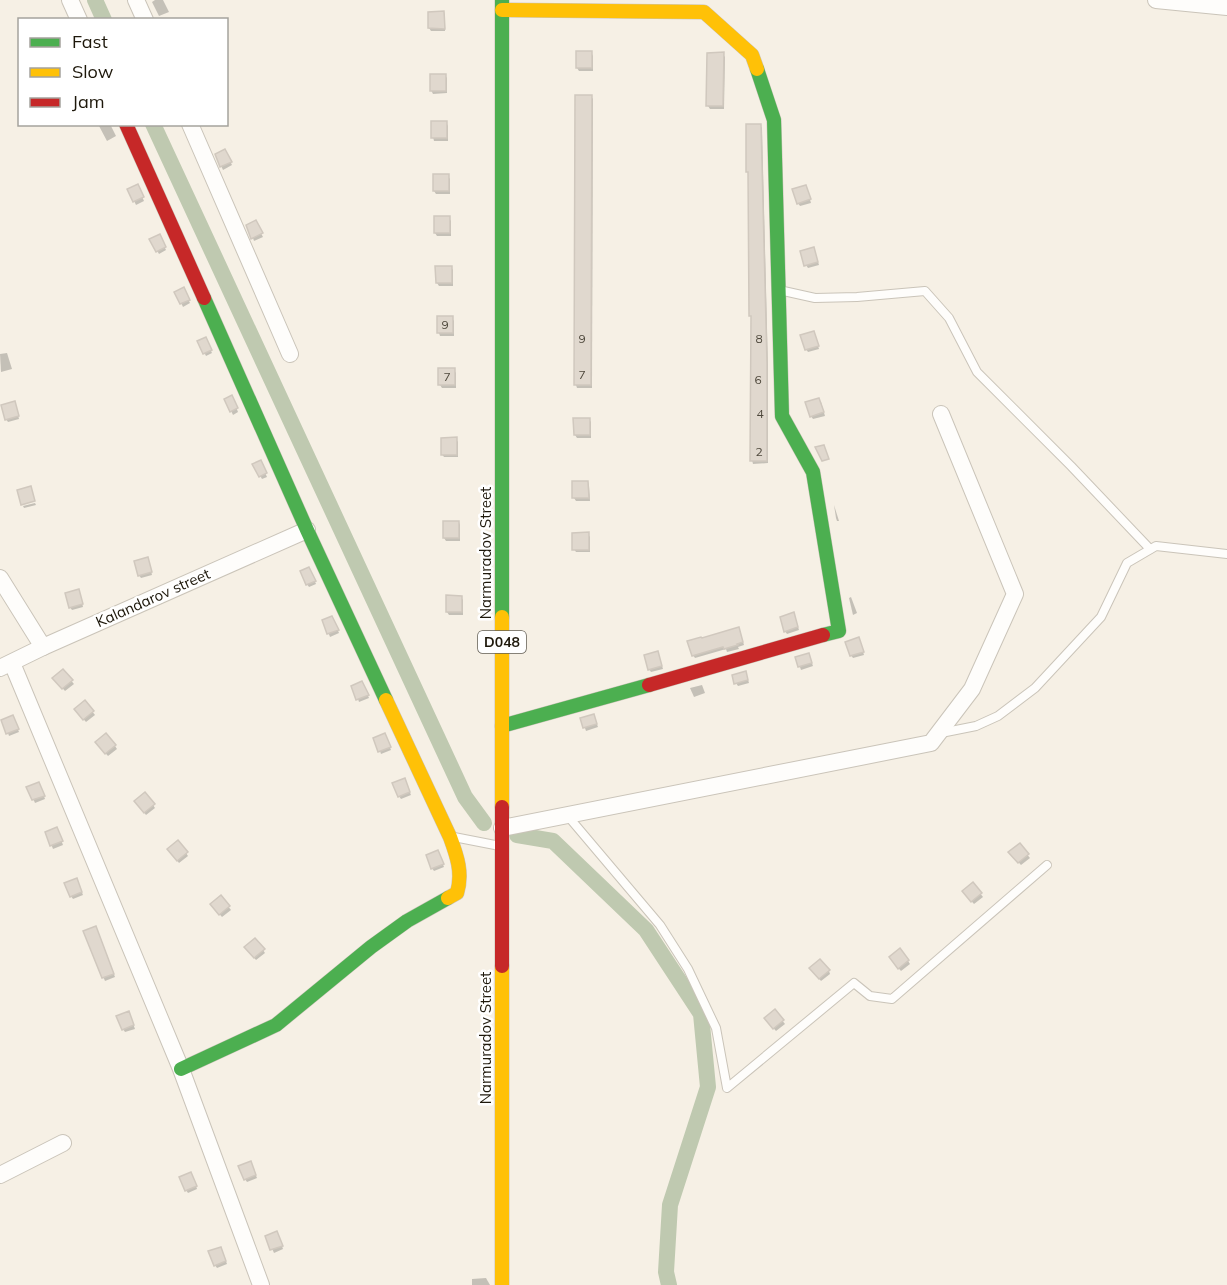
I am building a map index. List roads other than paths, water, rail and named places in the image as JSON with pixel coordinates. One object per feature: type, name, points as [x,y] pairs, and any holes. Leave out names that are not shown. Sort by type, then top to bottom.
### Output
[{"type":"street","points":[[70,0],[78,18]]},
{"type":"street","points":[[136,0],[144,18]]},
{"type":"street","points":[[1156,0],[1227,7]]},
{"type":"street","points":[[502,5],[704,12],[752,55],[774,120],[782,416],[813,472],[839,631],[502,726]]},
{"type":"street","name":"Narmuradov Street","points":[[502,5],[502,1285]]},
{"type":"street","points":[[127,126],[307,530],[450,837],[460,867],[457,893],[407,921],[371,947],[276,1025],[181,1069]]},
{"type":"street","points":[[191,126],[290,354]]},
{"type":"street","points":[[502,828],[931,742],[972,689],[1015,594],[941,414]]},
{"type":"street","name":"Kalandarov street","points":[[6,665],[307,530]]},
{"type":"street","points":[[0,578],[42,647]]},
{"type":"street","points":[[6,665],[181,1069],[261,1285]]},
{"type":"street","points":[[0,1175],[63,1143]]},
{"type":"lane","points":[[778,290],[815,298],[925,291],[949,318],[977,372],[1150,549]]},
{"type":"lane","points":[[938,733],[976,726],[998,716],[1035,688],[1101,617],[1127,563],[1156,546],[1227,554]]},
{"type":"lane","points":[[566,815],[660,925],[688,969],[716,1028],[727,1088],[854,983],[870,996],[892,999],[1047,865]]},
{"type":"lane","points":[[450,837],[502,846]]},
{"type":"waterway","points":[[95,0],[103,18]]},
{"type":"waterway","points":[[154,126],[465,797],[484,823]]},
{"type":"waterway","points":[[517,835],[553,841],[646,930],[701,1014],[708,1087],[670,1205],[666,1272],[669,1285]]}]
